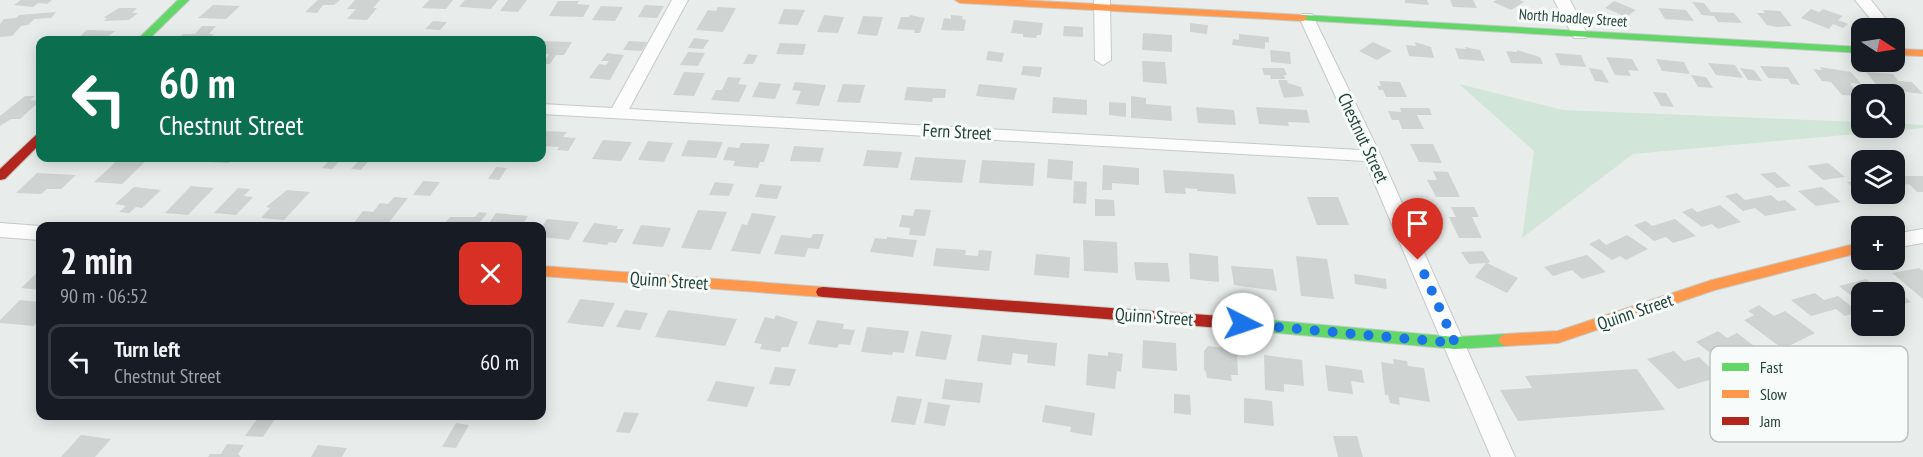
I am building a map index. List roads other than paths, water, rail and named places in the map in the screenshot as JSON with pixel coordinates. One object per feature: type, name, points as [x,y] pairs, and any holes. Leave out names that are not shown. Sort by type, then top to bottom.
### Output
[{"type":"street","points":[[146,36],[184,0]]},
{"type":"street","points":[[618,113],[680,0]]},
{"type":"street","name":"North Hoadley Street","points":[[960,0],[1102,3],[1580,35],[1851,49]]},
{"type":"street","points":[[1562,0],[1580,35]]},
{"type":"street","points":[[1863,0],[1878,18]]},
{"type":"street","points":[[1102,3],[1103,60]]},
{"type":"street","name":"Chestnut Street","points":[[1307,17],[1372,156],[1503,457]]},
{"type":"street","points":[[1905,52],[1923,54]]},
{"type":"street","name":"Fern Street","points":[[546,109],[1372,156]]},
{"type":"street","points":[[0,176],[36,142]]},
{"type":"street","points":[[0,230],[36,233]]},
{"type":"street","points":[[1905,239],[1923,236]]},
{"type":"street","name":"Quinn Street","points":[[546,271],[1360,333],[1455,343],[1558,337],[1712,285],[1851,250]]}]
